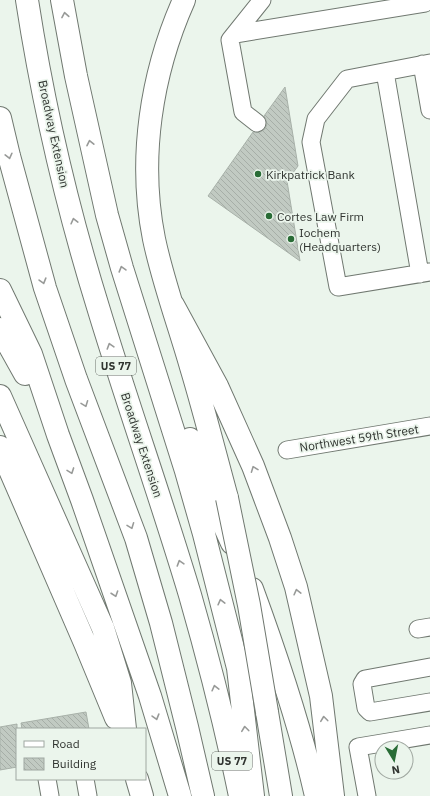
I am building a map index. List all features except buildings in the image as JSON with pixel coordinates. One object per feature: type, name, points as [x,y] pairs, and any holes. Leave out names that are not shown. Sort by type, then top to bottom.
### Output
[{"type":"highway","name":"Broadway Extension","points":[[27,0],[52,131],[81,248],[115,363],[190,595],[220,707],[240,796]]},
{"type":"highway","points":[[62,0],[76,76],[109,222],[200,520],[238,668],[253,796]]},
{"type":"highway","points":[[184,0],[175,20],[161,63],[152,104],[148,148],[148,191],[154,238],[199,393],[227,498],[249,605],[281,796]]},
{"type":"highway","name":"US 77","points":[[0,118],[45,288],[76,379],[136,538],[162,630],[203,796]]},
{"type":"highway","points":[[0,290],[31,354],[150,696],[180,796]]},
{"type":"highway","points":[[173,305],[217,386],[253,466],[280,538],[296,587],[321,696],[333,796]]},
{"type":"highway","points":[[134,306],[179,411],[218,512],[248,579],[288,692],[308,761],[316,796]]},
{"type":"highway","points":[[0,329],[58,435]]},
{"type":"highway","points":[[0,396],[103,628],[120,683],[125,728]]},
{"type":"highway","points":[[0,447],[85,643],[120,728]]},
{"type":"highway","points":[[137,780],[142,796]]},
{"type":"street","points":[[257,123],[243,112],[230,40],[262,0]]},
{"type":"street","points":[[235,34],[425,3],[425,0]]},
{"type":"street","points":[[385,72],[425,273],[338,287],[311,142],[316,119],[347,80],[426,63],[430,110]]},
{"type":"street","name":"Northwest 59th Street","points":[[287,450],[430,426]]},
{"type":"street","points":[[430,667],[365,679],[362,684],[366,708],[370,712],[430,702]]},
{"type":"street","points":[[367,796],[358,746],[430,734]]},
{"type":"street","points":[[47,780],[50,796]]},
{"type":"street","points":[[85,780],[88,796]]},
{"type":"place","name":"Kirkpatrick Bank","points":[[258,174]]},
{"type":"place","name":"Cortes Law Firm","points":[[269,216]]},
{"type":"place","name":"Iochem (Headquarters)","points":[[291,239]]}]
